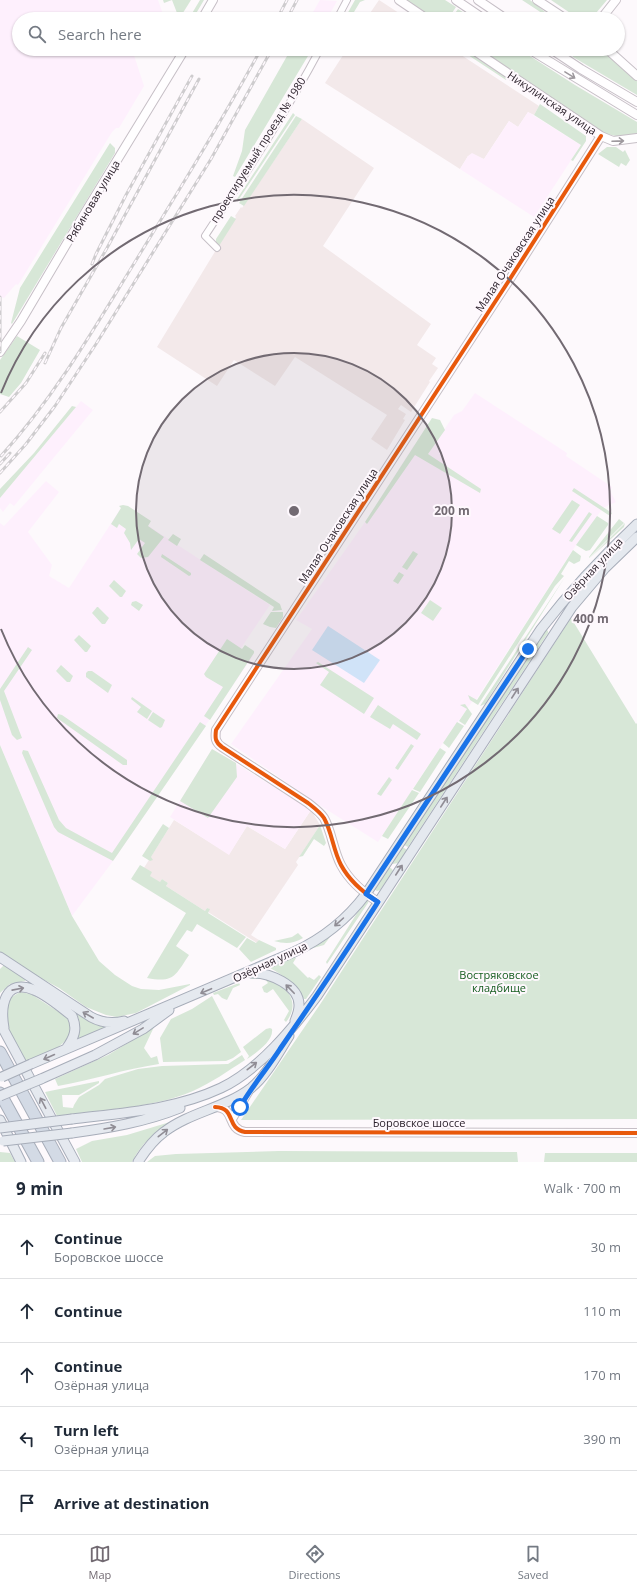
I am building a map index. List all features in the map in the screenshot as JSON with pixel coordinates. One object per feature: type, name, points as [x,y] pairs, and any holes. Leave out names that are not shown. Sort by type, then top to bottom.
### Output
[{"type":"highway","points":[[0,1052],[60,1162]]},
{"type":"highway","points":[[0,1093],[38,1162]]},
{"type":"main road","name":"Озёрная улица","points":[[1,1078],[294,952],[313,942],[341,920],[366,894],[541,629],[566,596],[599,560],[637,524]]},
{"type":"main road","name":"Озёрная улица","points":[[0,1128],[169,1106],[220,1088],[255,1064],[302,1016],[318,996],[572,607],[605,568],[637,537]]},
{"type":"main road","points":[[0,957],[100,1022],[114,1023],[139,1018]]},
{"type":"main road","points":[[242,975],[250,973],[265,974],[286,985],[297,996],[299,1001],[299,1010],[294,1024]]},
{"type":"main road","points":[[5,1032],[0,1012],[4,996],[11,990],[26,988],[34,990],[72,1016],[75,1023],[75,1032],[66,1049]]},
{"type":"main road","points":[[0,1096],[95,1055],[124,1040],[181,1001]]},
{"type":"main road","points":[[138,1162],[148,1148],[164,1132],[191,1116],[214,1107],[250,1088],[267,1069],[302,1016]]},
{"type":"main road","points":[[0,1023],[75,1162]]},
{"type":"main road","points":[[2,1142],[110,1128],[169,1112],[205,1098],[220,1088]]},
{"type":"main road","points":[[0,1120],[21,1162]]},
{"type":"street","points":[[206,12],[213,0]]},
{"type":"street","points":[[341,12],[347,0]]},
{"type":"street","points":[[399,0],[417,12]]},
{"type":"street","points":[[456,0],[474,12]]},
{"type":"street","points":[[478,0],[496,12]]},
{"type":"street","points":[[537,0],[555,12]]},
{"type":"street","points":[[607,12],[616,0]]},
{"type":"street","name":"Рябиновая улица","points":[[0,352],[21,321],[180,56]]},
{"type":"street","name":"проектируемый проезд № 1980","points":[[217,248],[205,236],[286,107],[316,56]]},
{"type":"street","name":"Никулинская улица","points":[[482,56],[601,136],[613,141],[637,138]]},
{"type":"street","points":[[540,56],[637,115]]},
{"type":"street","points":[[562,56],[581,69],[637,102]]},
{"type":"street","points":[[615,56],[637,76]]},
{"type":"street","name":"Малая Очаковская улица","points":[[366,894],[348,876],[341,866],[324,819],[319,812],[308,803],[222,747],[216,742],[216,730],[508,282],[601,136]]},
{"type":"street","points":[[552,615],[550,619],[552,623],[556,625],[562,622]]},
{"type":"street","points":[[541,629],[545,626],[549,626],[552,629],[552,636]]},
{"type":"street","points":[[366,894],[378,902]]},
{"type":"street","points":[[232,1119],[250,1088]]},
{"type":"street","name":"Боровское шоссе","points":[[214,1107],[222,1107],[226,1110],[235,1127],[245,1132],[637,1133]]},
{"type":"shaded area","points":[[0,0],[158,0],[162,12],[12,12],[12,56],[134,56],[144,86],[119,128],[116,128],[112,132],[18,285],[16,284],[4,298],[0,297]]},
{"type":"shaded area","points":[[320,0],[337,1],[331,12],[313,12]]},
{"type":"shaded area","points":[[379,0],[397,12],[371,12]]},
{"type":"shaded area","points":[[342,56],[463,56],[539,106],[534,115],[528,112],[518,127],[509,121],[484,159],[468,156],[460,169],[325,83]]},
{"type":"shaded area","points":[[528,112],[581,145],[534,217],[460,169],[468,156],[472,153],[484,159],[509,121],[518,127]]},
{"type":"shaded area","points":[[302,119],[374,168],[323,246],[431,324],[417,345],[436,358],[432,364],[438,368],[411,412],[401,405],[398,409],[406,414],[403,419],[405,420],[387,450],[371,439],[387,415],[295,357],[275,386],[234,360],[217,386],[157,347],[236,217],[235,216],[241,207],[242,208]]},
{"type":"shaded area","points":[[475,393],[567,453],[566,456],[612,487],[610,491],[616,502],[603,508],[576,545],[476,700],[474,699],[443,743],[378,842],[324,808],[231,744],[312,629],[296,620],[365,522],[414,445],[428,454],[454,415],[462,411]]},
{"type":"shaded area","points":[[81,401],[93,410],[14,506],[10,503],[3,512],[0,508],[0,498]]},
{"type":"shaded area","points":[[46,481],[59,492],[28,532],[52,565],[49,576],[69,588],[121,508],[270,605],[241,648],[253,656],[113,861],[72,916],[0,745],[0,523],[4,526]]},
{"type":"shaded area","points":[[212,749],[311,810],[285,849],[247,826],[229,855],[170,817]]},
{"type":"shaded area","points":[[311,810],[320,825],[296,862],[298,865],[251,935],[259,940],[257,943],[208,912],[209,909],[207,908],[205,911],[166,886],[168,883],[162,879],[160,883],[142,871],[174,820],[229,854],[247,826],[285,849]]},
{"type":"green space","points":[[163,0],[172,0],[164,3]]},
{"type":"green space","points":[[172,0],[191,0],[184,12],[177,12]]},
{"type":"green space","points":[[200,0],[204,0],[197,12],[193,12]]},
{"type":"green space","points":[[355,0],[365,0],[360,2],[354,12],[348,12]]},
{"type":"green space","points":[[405,0],[445,0],[456,7],[453,12],[423,12]]},
{"type":"green space","points":[[522,0],[530,0],[545,12],[540,12]]},
{"type":"green space","points":[[551,0],[607,0],[597,12],[569,12]]},
{"type":"green space","points":[[458,9],[463,12],[456,12]]},
{"type":"green space","points":[[287,56],[308,56],[235,177],[233,176],[242,151],[245,130]]},
{"type":"green space","points":[[470,56],[480,57],[508,77],[506,80]]},
{"type":"green space","points":[[488,56],[530,56],[637,122],[637,135],[616,136],[603,133]]},
{"type":"green space","points":[[609,56],[637,81],[637,95],[573,57]]},
{"type":"green space","points":[[540,104],[586,136],[586,141],[573,161],[571,160],[581,145],[534,115]]},
{"type":"green space","points":[[293,113],[295,115],[237,202],[237,199]]},
{"type":"green space","points":[[296,116],[302,119],[244,206],[239,203]]},
{"type":"green space","points":[[110,143],[115,148],[115,153],[12,324],[20,288]]},
{"type":"green space","points":[[607,147],[616,147],[623,152],[625,150],[630,160],[626,166],[621,163],[619,167],[598,154]]},
{"type":"green space","points":[[231,216],[236,219],[219,246],[216,243],[216,239]]},
{"type":"green space","points":[[17,336],[40,350],[21,383],[9,397],[0,394],[0,360]]},
{"type":"green space","points":[[72,406],[76,407],[0,498],[0,489],[34,453]]},
{"type":"green space","points":[[432,418],[440,420],[445,430],[428,454],[481,489],[480,493],[415,455],[367,524],[365,522]]},
{"type":"green space","points":[[574,488],[612,513],[610,516],[572,491]]},
{"type":"green space","points":[[572,500],[580,505],[560,534],[552,529]]},
{"type":"green space","points":[[119,506],[128,506],[151,521],[148,526],[164,537],[148,557],[141,558],[137,554],[145,543],[139,539],[131,550],[130,543],[124,533],[126,529],[119,524],[117,528],[111,524],[121,508]]},
{"type":"green space","points":[[589,512],[592,514],[572,542],[569,541]]},
{"type":"green space","points":[[597,516],[608,523],[608,525],[590,550],[586,551],[576,545]]},
{"type":"green space","points":[[619,519],[624,523],[589,558],[589,557]]},
{"type":"green space","points":[[625,523],[624,527],[590,558]]},
{"type":"green space","points":[[173,534],[181,539],[177,546],[168,540]]},
{"type":"green space","points":[[573,550],[581,556],[580,561],[574,564],[569,561],[561,574],[564,576],[555,586],[478,705],[470,700],[468,695],[477,700]]},
{"type":"green space","points":[[413,551],[418,554],[407,570],[402,567]]},
{"type":"green space","points":[[162,554],[191,573],[191,575],[189,576],[161,557]]},
{"type":"green space","points":[[204,554],[280,604],[282,610],[272,611],[274,607],[200,560]]},
{"type":"green space","points":[[399,572],[404,575],[398,584],[393,581]]},
{"type":"green space","points":[[565,577],[485,704],[480,706]]},
{"type":"green space","points":[[114,580],[126,591],[122,597],[120,597],[109,586]]},
{"type":"green space","points":[[430,600],[442,608],[433,621],[421,613]]},
{"type":"green space","points":[[136,601],[143,605],[139,611],[131,605],[132,602]]},
{"type":"green space","points":[[97,607],[109,618],[105,624],[102,624],[92,613]]},
{"type":"green space","points":[[271,612],[283,612],[283,617],[276,628],[263,624]]},
{"type":"green space","name":"Востряковское кладбище","points":[[571,618],[636,724],[637,723],[637,1119],[241,1120],[321,1003]]},
{"type":"green space","points":[[546,629],[548,633],[408,847],[402,844]]},
{"type":"green space","points":[[79,635],[91,646],[87,652],[85,652],[74,640]]},
{"type":"green space","points":[[227,639],[242,649],[245,645],[254,651],[254,653],[210,720],[204,716],[223,687],[206,677],[204,674]]},
{"type":"green space","points":[[28,647],[32,650],[4,691],[22,738],[17,740],[12,735],[0,700],[0,689]]},
{"type":"green space","points":[[318,662],[374,698],[364,714],[320,685],[329,672],[316,663]]},
{"type":"green space","points":[[61,665],[73,676],[70,682],[67,682],[56,671]]},
{"type":"green space","points":[[88,671],[92,671],[112,685],[108,693],[86,677],[86,673]]},
{"type":"green space","points":[[132,697],[152,711],[147,719],[137,712],[141,707],[131,699]]},
{"type":"green space","points":[[465,704],[472,714],[465,725],[459,721],[467,709],[460,705]]},
{"type":"green space","points":[[378,705],[421,734],[417,740],[393,724],[390,729],[370,717]]},
{"type":"green space","points":[[153,712],[165,720],[162,727],[160,728],[148,720]]},
{"type":"green space","points":[[58,714],[62,715],[127,760],[127,765],[123,765],[57,718]]},
{"type":"green space","points":[[200,722],[206,726],[113,861],[58,832],[54,827],[22,753],[23,750],[28,751],[59,820],[66,828],[112,853]]},
{"type":"green space","points":[[457,722],[464,726],[449,748],[443,743]]},
{"type":"green space","points":[[411,744],[414,746],[398,770],[395,768]]},
{"type":"green space","points":[[0,745],[72,916],[99,961],[115,975],[132,986],[141,989],[159,990],[190,985],[136,1013],[117,1017],[106,1015],[86,1007],[59,988],[0,956]]},
{"type":"green space","points":[[440,748],[446,752],[420,792],[413,789]]},
{"type":"green space","points":[[212,749],[236,763],[237,777],[208,818],[180,801]]},
{"type":"green space","points":[[389,777],[392,780],[381,796],[377,794]]},
{"type":"green space","points":[[412,790],[419,793],[388,839],[382,836]]},
{"type":"green space","points":[[163,824],[169,828],[151,857],[153,860],[150,861],[142,856]]},
{"type":"green space","points":[[320,825],[326,843],[324,846],[314,839],[303,856],[299,857]]},
{"type":"green space","points":[[401,846],[407,850],[398,863],[393,864],[391,862]]},
{"type":"green space","points":[[140,865],[152,872],[150,876],[160,882],[162,879],[168,883],[166,886],[205,911],[207,908],[210,909],[208,913],[246,937],[237,948],[197,924],[192,932],[187,930],[176,946],[189,955],[177,973],[163,979],[147,978],[186,913],[131,879]]},
{"type":"green space","points":[[389,867],[393,871],[380,890],[377,891],[374,889]]},
{"type":"green space","points":[[366,899],[369,900],[368,903],[327,964],[326,962]]},
{"type":"green space","points":[[336,929],[324,945],[306,950]]},
{"type":"green space","points":[[298,933],[303,938],[285,943],[274,941],[292,937]]},
{"type":"green space","points":[[247,938],[256,943],[259,940],[276,948],[276,950],[251,962],[239,949]]},
{"type":"green space","points":[[294,956],[296,958],[293,963],[308,978],[309,977],[314,980],[319,975],[321,977],[306,999],[304,999],[289,981],[269,967]]},
{"type":"green space","points":[[4,965],[27,978],[25,981],[10,984],[0,993],[0,969]]},
{"type":"green space","points":[[256,977],[265,978],[281,985],[291,997],[293,1005],[286,1022],[284,1020],[289,1011],[273,989],[267,993],[264,992],[262,987],[268,983],[265,979],[250,979]]},
{"type":"green space","points":[[239,983],[240,985],[233,988],[227,1000],[218,994],[214,995],[213,993]]},
{"type":"green space","points":[[20,992],[31,994],[68,1018],[70,1020],[71,1032],[68,1039],[57,1048],[24,1062],[8,1030],[5,1013],[10,998]]},
{"type":"green space","points":[[212,996],[241,1052],[226,1061],[163,1062],[160,1038],[171,1019],[192,1009]]},
{"type":"green space","points":[[76,1013],[116,1026],[78,1039],[80,1026]]},
{"type":"green space","points":[[154,1027],[144,1048],[151,1058],[157,1056],[159,1064],[58,1086],[55,1079],[108,1055]]},
{"type":"green space","points":[[266,1029],[272,1029],[272,1033],[270,1038],[259,1050],[247,1059],[249,1056],[243,1047]]},
{"type":"green space","points":[[242,1055],[245,1060],[200,1088],[160,1102],[126,1108],[57,1116],[45,1092],[99,1081],[99,1083],[79,1095],[62,1095],[63,1107],[73,1108],[79,1097],[99,1085],[105,1079],[138,1069],[162,1066],[228,1064]]},
{"type":"green space","points":[[170,1122],[148,1139],[132,1162],[82,1162],[76,1149],[92,1141],[127,1135]]},
{"type":"green space","points":[[279,1151],[517,1152],[518,1162],[147,1162],[155,1156],[176,1154]]},
{"type":"green space","points":[[0,1152],[10,1153],[15,1162],[0,1162]]},
{"type":"green space","points":[[545,1153],[637,1153],[637,1162],[544,1162]]},
{"type":"water","points":[[328,626],[380,660],[364,683],[312,650]]},
{"type":"railway","points":[[281,12],[287,0]]},
{"type":"railway","points":[[291,12],[297,0]]},
{"type":"railway","points":[[1,456],[20,435],[70,366],[164,215],[230,105],[257,56]]},
{"type":"railway","points":[[0,473],[26,444],[55,406],[96,344],[211,159],[268,56]]},
{"type":"railway","points":[[92,264],[126,195],[192,76]]},
{"type":"railway","points":[[45,363],[61,328],[107,248],[199,79]]},
{"type":"railway","points":[[0,297],[0,352]]},
{"type":"railway","points":[[0,412],[26,383],[45,353]]},
{"type":"railway","points":[[0,464],[10,453]]},
{"type":"cycle path","points":[[378,902],[357,886],[344,871],[338,859],[327,823],[321,814],[308,803],[220,745],[216,740],[216,730],[508,282],[601,136]]},
{"type":"cycle path","points":[[215,1107],[222,1108],[226,1111],[235,1127],[245,1132],[637,1133]]},
{"type":"route","points":[[240,1107],[250,1088],[258,1081],[267,1069],[302,1016],[318,996],[378,902],[366,894],[528,649]]}]
